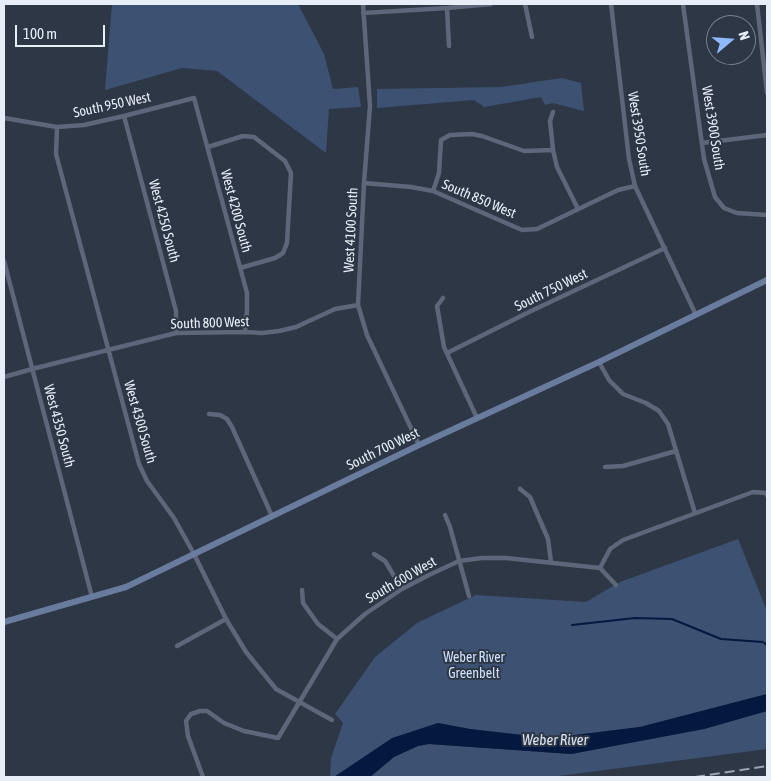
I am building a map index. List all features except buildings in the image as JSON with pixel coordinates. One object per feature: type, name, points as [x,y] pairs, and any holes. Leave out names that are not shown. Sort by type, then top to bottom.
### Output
[{"type":"street","name":"West 4100 South","points":[[363,4],[370,106],[358,305],[367,335],[419,445]]},
{"type":"street","points":[[363,13],[491,4]]},
{"type":"street","points":[[525,4],[532,37]]},
{"type":"street","name":"West 3950 South","points":[[611,4],[629,160],[635,186],[696,315]]},
{"type":"street","name":"West 3900 South","points":[[683,4],[704,158],[715,197],[724,208],[738,213],[767,215]]},
{"type":"street","points":[[757,4],[765,58],[767,93]]},
{"type":"street","points":[[447,8],[449,46]]},
{"type":"street","name":"South 950 West","points":[[4,118],[57,127],[84,125],[194,98]]},
{"type":"street","name":"West 4200 South","points":[[194,98],[247,293],[245,332]]},
{"type":"street","points":[[553,112],[550,120],[558,167],[578,209]]},
{"type":"street","name":"West 4250 South","points":[[124,116],[176,311],[176,333]]},
{"type":"street","name":"West 4300 South","points":[[57,127],[56,154],[139,464],[147,481],[174,518],[226,619],[246,652],[276,689],[332,720]]},
{"type":"street","points":[[433,191],[439,173],[441,140],[450,135],[472,134],[482,136],[524,151],[554,150]]},
{"type":"street","points":[[702,143],[767,135]]},
{"type":"street","points":[[208,147],[243,136],[254,137],[285,161],[291,174],[287,243],[283,253],[276,258],[240,268]]},
{"type":"street","name":"South 850 West","points":[[364,183],[433,191],[522,230],[537,229],[618,190],[635,186]]},
{"type":"street","name":"South 750 West","points":[[447,353],[665,248]]},
{"type":"street","name":"West 4350 South","points":[[4,262],[92,597]]},
{"type":"street","name":"South 700 West","points":[[4,622],[126,587],[419,445],[599,362],[767,280]]},
{"type":"street","points":[[443,298],[437,306],[444,347],[477,418]]},
{"type":"street","name":"South 800 West","points":[[4,377],[32,368],[176,333],[262,333],[279,331],[296,327],[335,309],[358,305]]},
{"type":"street","points":[[599,362],[609,380],[623,394],[646,403],[659,411],[668,424],[695,513]]},
{"type":"street","points":[[209,414],[220,415],[232,427],[272,516]]},
{"type":"street","points":[[605,467],[623,466],[676,451]]},
{"type":"street","points":[[520,489],[530,497],[548,538],[551,562]]},
{"type":"street","points":[[616,585],[600,568],[610,549],[623,540],[753,492],[767,494]]},
{"type":"street","points":[[445,515],[450,526],[469,596]]},
{"type":"street","points":[[374,554],[385,561],[402,589]]},
{"type":"street","name":"South 600 West","points":[[203,777],[188,736],[186,721],[191,714],[207,710],[231,726],[244,731],[278,738],[337,640],[365,614],[402,589],[460,561],[482,558],[506,558],[600,568]]},
{"type":"street","points":[[302,590],[303,603],[318,624],[337,640]]},
{"type":"street","points":[[177,646],[226,619]]},
{"type":"green space","points":[[112,4],[298,4],[324,54],[333,89],[358,87],[361,107],[329,109],[326,153],[217,71],[182,68],[105,90]]},
{"type":"green space","points":[[562,78],[581,83],[584,111],[553,103],[545,105],[541,97],[484,107],[474,100],[377,108],[377,89],[501,87]]},
{"type":"green space","name":"Weber River Greenbelt","points":[[738,539],[767,611],[767,694],[640,727],[567,736],[531,736],[437,723],[334,777],[330,777],[331,758],[343,723],[335,714],[375,657],[417,623],[476,595],[586,602],[620,582]]},
{"type":"green space","points":[[767,711],[767,749],[551,777],[370,777],[394,757],[418,746],[429,744],[571,754],[704,729]]},
{"type":"water","name":"Weber River","points":[[767,694],[767,711],[704,729],[571,754],[429,744],[418,746],[394,757],[370,777],[334,777],[392,738],[438,723],[470,729],[531,736],[567,736],[640,727]]},
{"type":"waterway","points":[[572,625],[635,618],[672,619],[721,639],[763,642],[767,645]]},
{"type":"railway","points":[[695,777],[767,766]]}]
